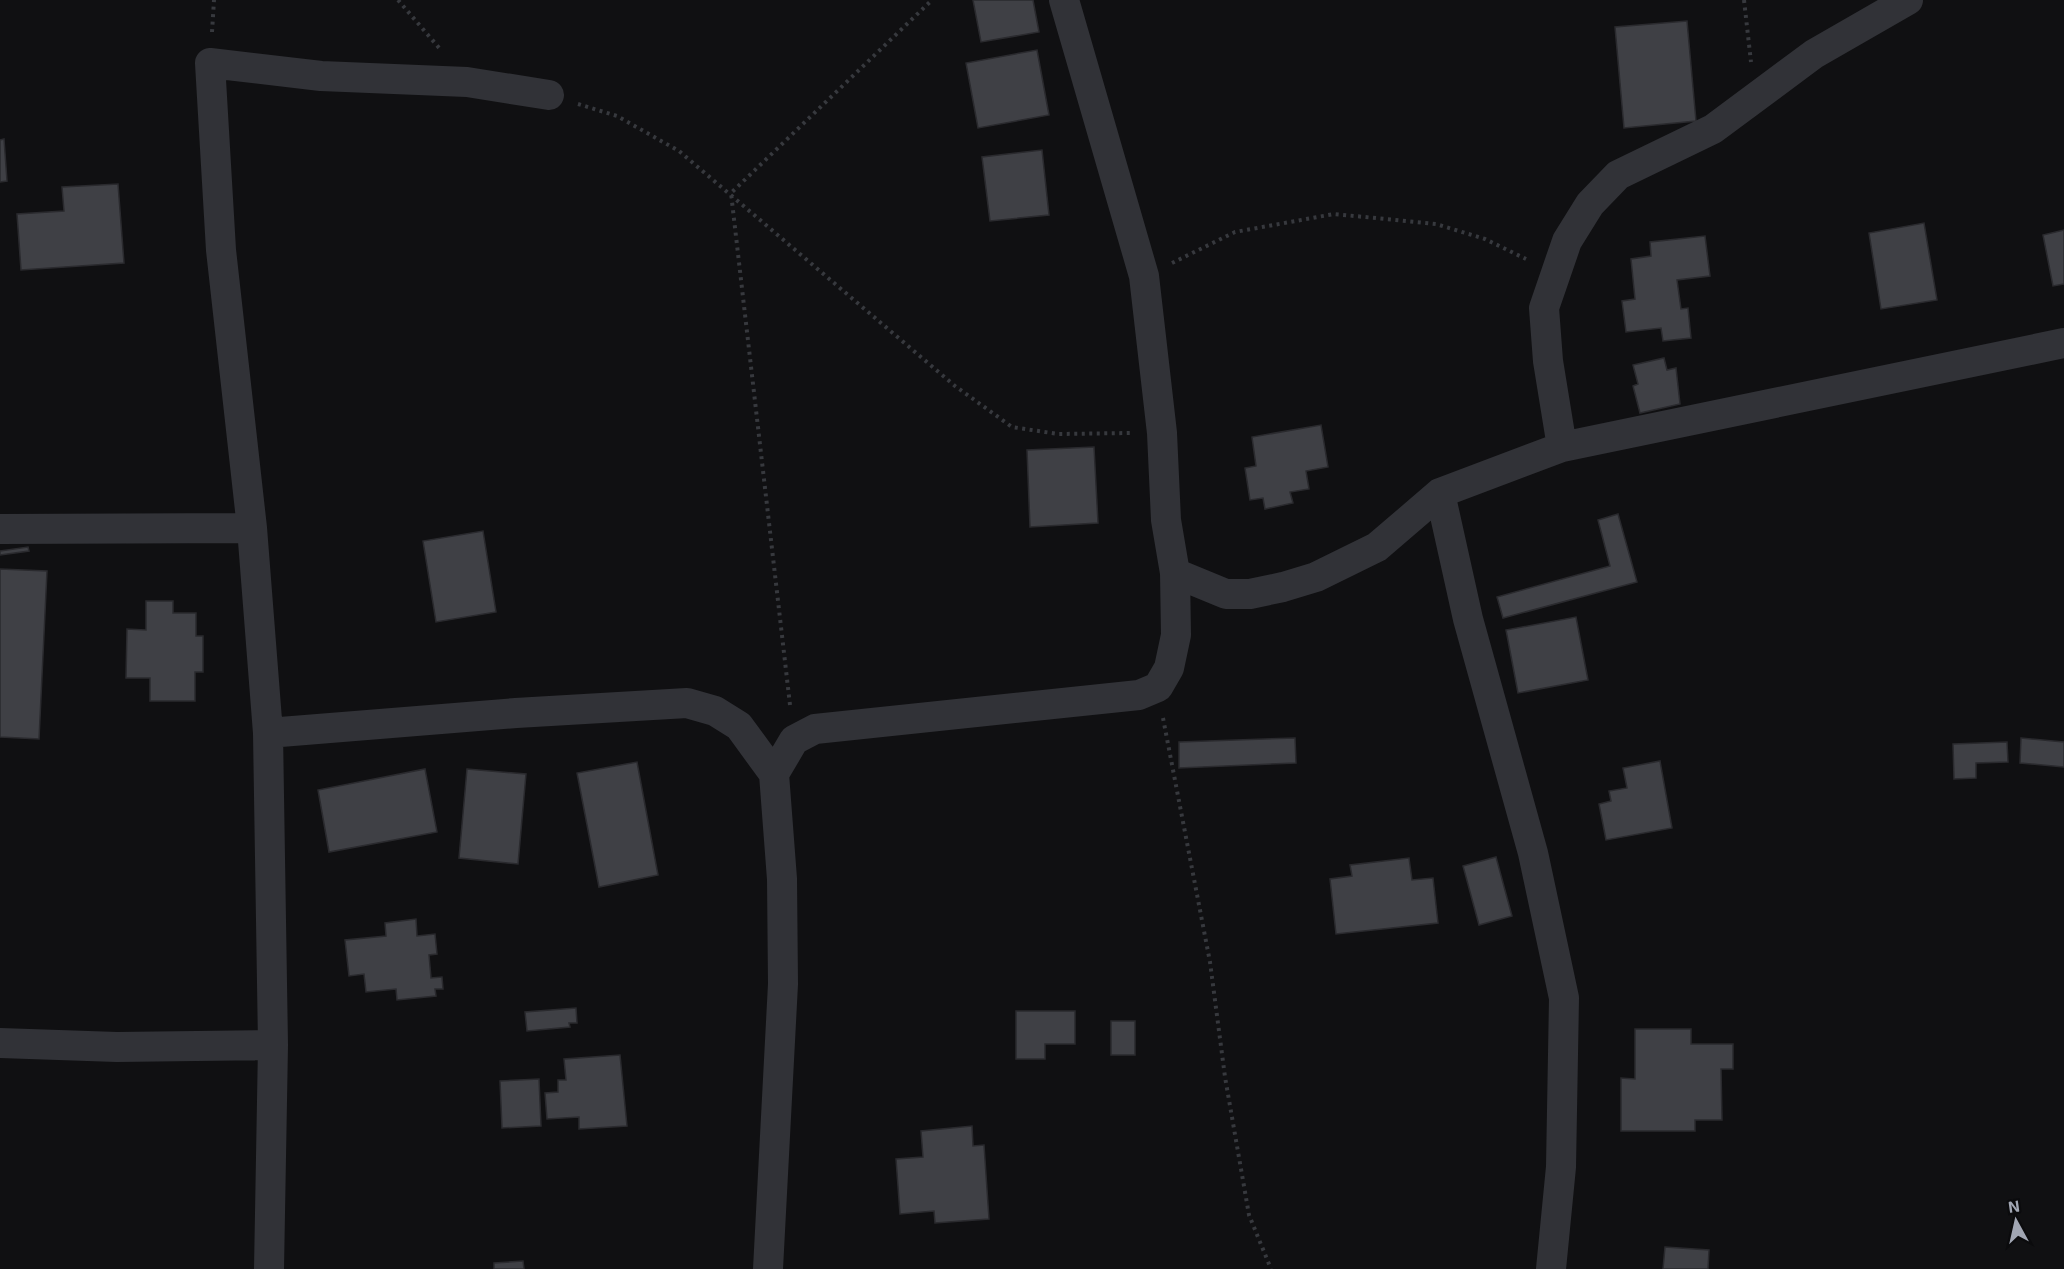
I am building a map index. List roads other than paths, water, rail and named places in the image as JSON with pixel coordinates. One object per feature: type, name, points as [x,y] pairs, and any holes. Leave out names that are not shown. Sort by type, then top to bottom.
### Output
[{"type":"street","points":[[774,774],[794,741],[815,729],[1139,696],[1158,687],[1169,668],[1176,635],[1175,573],[1166,520],[1162,433],[1144,276],[1064,0]]},
{"type":"street","points":[[1562,447],[1548,361],[1544,308],[1567,241],[1590,204],[1618,176],[1713,129],[1814,54],[1908,0]]},
{"type":"street","points":[[269,1269],[273,1045],[268,733],[252,528],[221,250],[210,63],[321,76],[467,82],[549,95]]},
{"type":"street","points":[[1175,573],[1226,594],[1250,594],[1283,587],[1316,577],[1377,547],[1440,493],[1562,447],[2064,343]]},
{"type":"street","points":[[1440,493],[1468,619],[1533,853],[1564,998],[1561,1167],[1551,1269]]},
{"type":"street","points":[[0,530],[252,528]]},
{"type":"street","points":[[268,733],[516,713],[687,703],[715,711],[739,726],[774,774],[782,879],[783,984],[768,1269]]},
{"type":"street","points":[[0,1043],[117,1047],[273,1045]]}]
